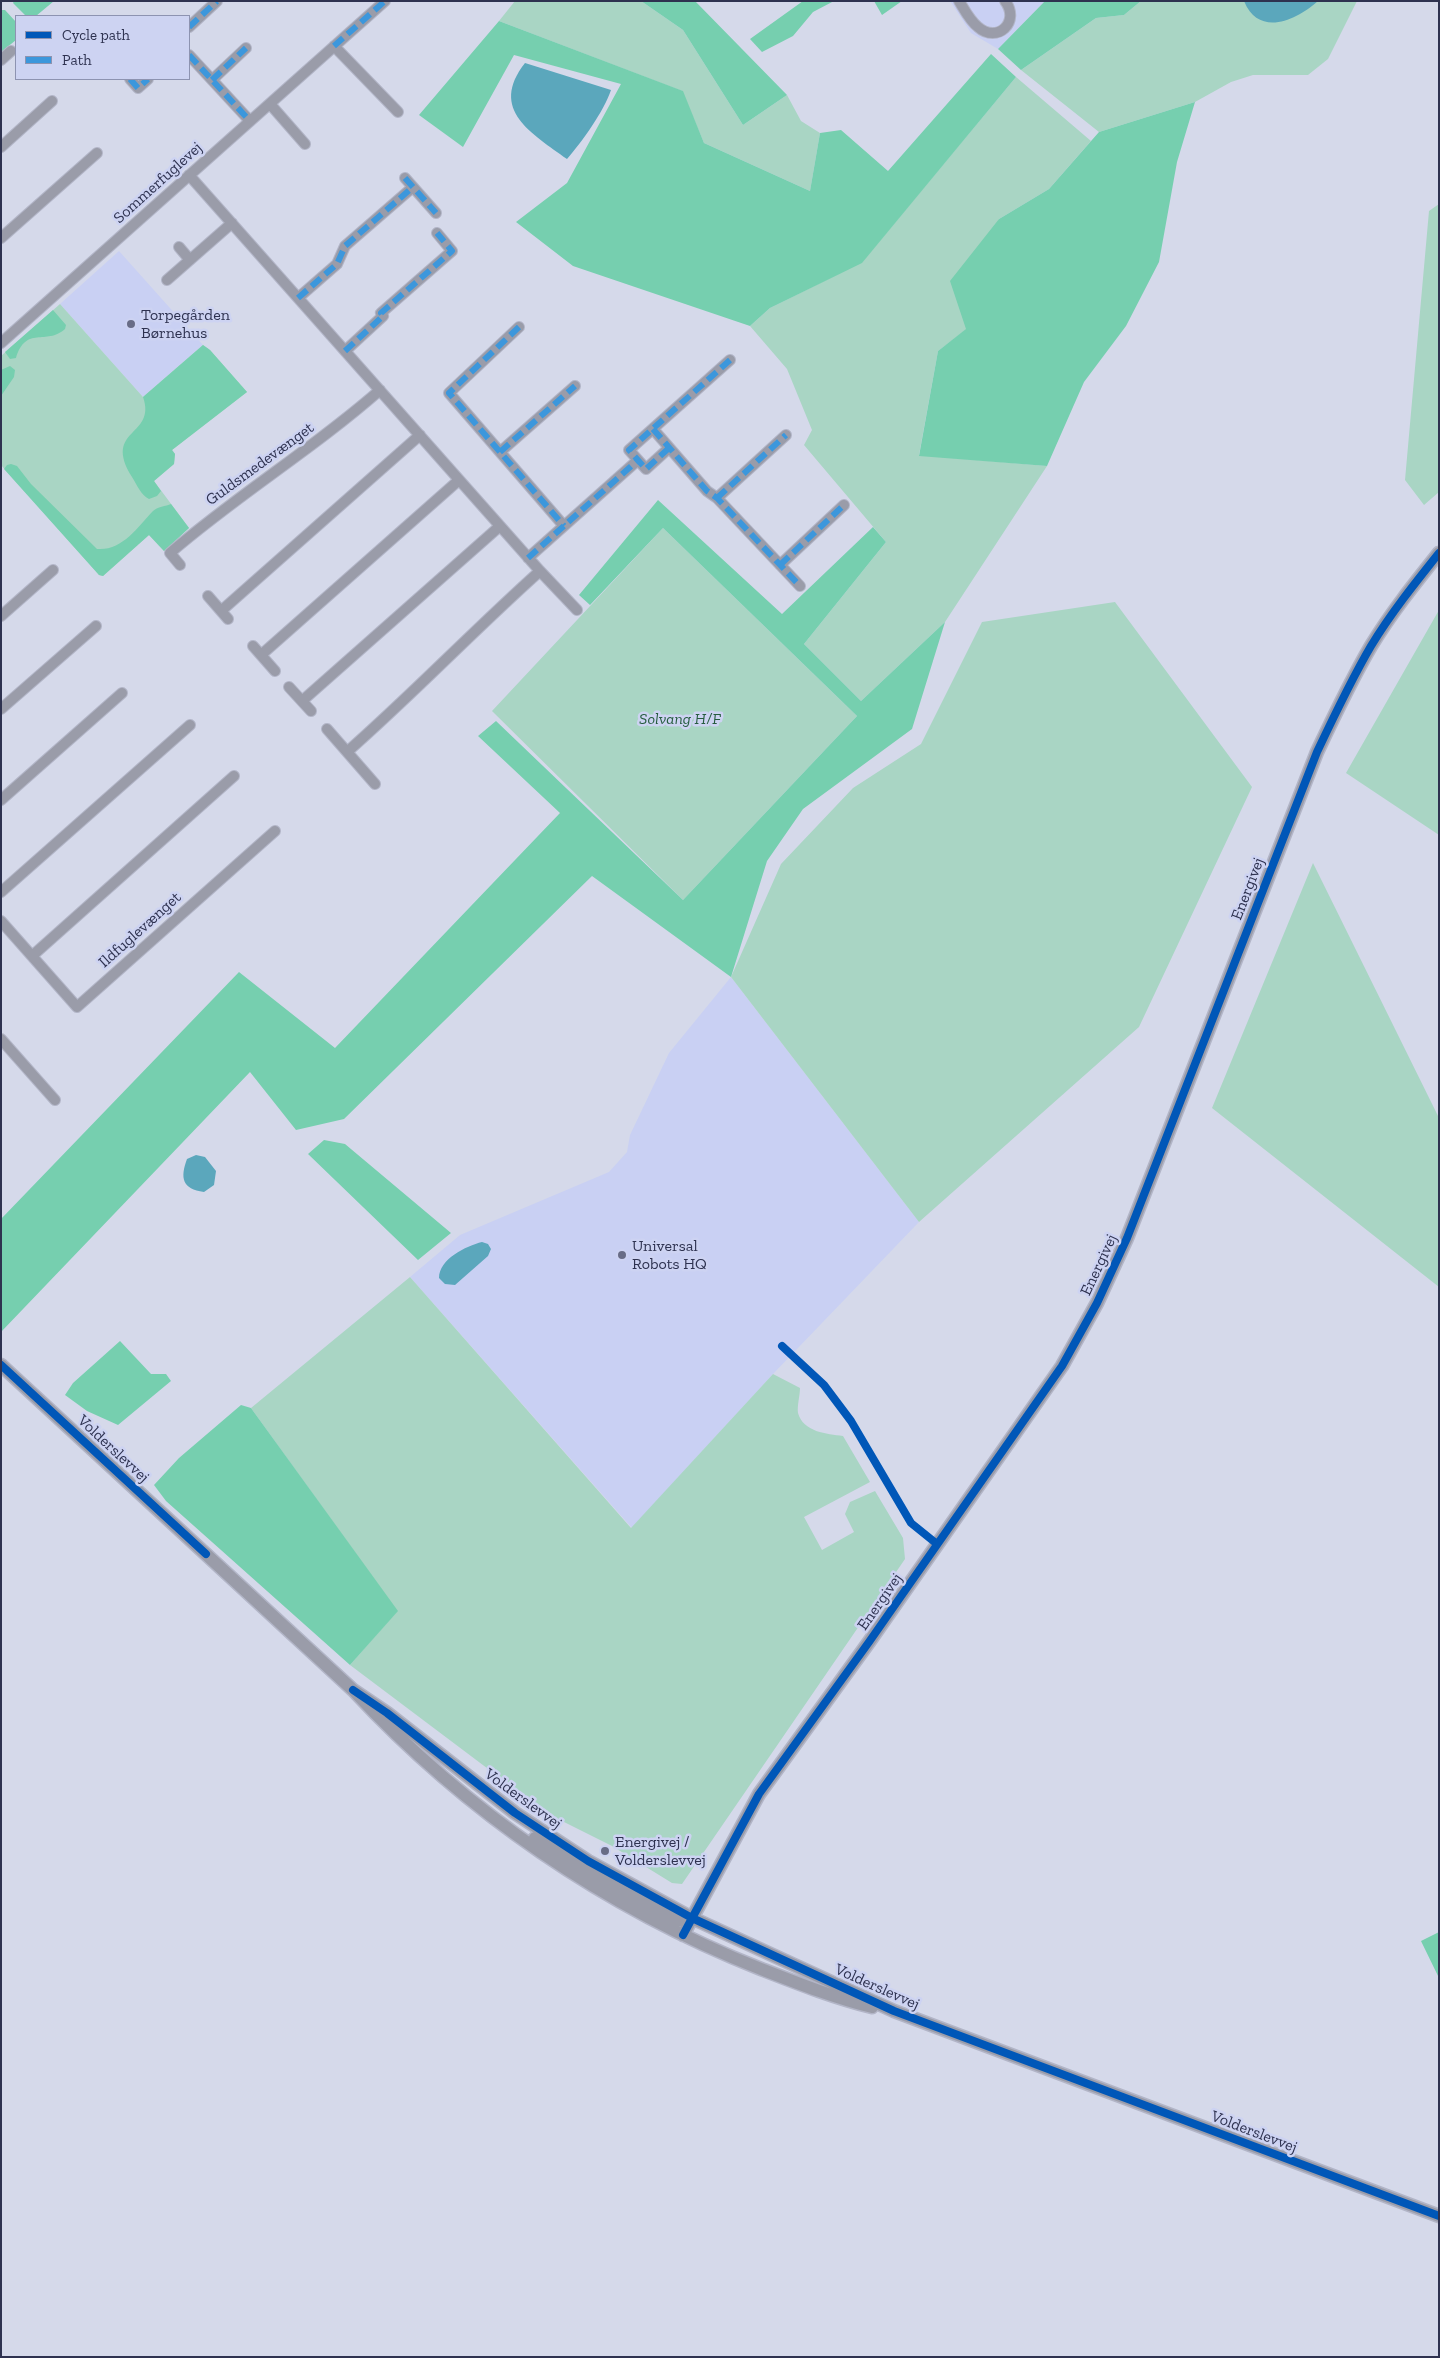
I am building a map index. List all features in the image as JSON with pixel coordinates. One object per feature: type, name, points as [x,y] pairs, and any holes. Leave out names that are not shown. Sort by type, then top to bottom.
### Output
[{"type":"street","points":[[190,26],[217,1]]},
{"type":"street","name":"Sommerfuglevej","points":[[1,343],[385,1]]},
{"type":"street","points":[[959,1],[977,27],[987,33],[1000,32],[1009,23],[1011,14],[1005,1]]},
{"type":"street","points":[[334,46],[398,112]]},
{"type":"street","points":[[212,80],[246,48]]},
{"type":"street","points":[[1,60],[11,51]]},
{"type":"street","points":[[190,56],[250,122]]},
{"type":"street","points":[[131,80],[138,88],[147,80]]},
{"type":"street","points":[[1,147],[52,101]]},
{"type":"street","points":[[270,104],[305,144]]},
{"type":"street","points":[[1,238],[97,153]]},
{"type":"street","points":[[189,175],[540,572],[577,610]]},
{"type":"street","points":[[405,178],[436,213]]},
{"type":"street","points":[[298,298],[337,264],[345,246],[413,187]]},
{"type":"street","points":[[167,280],[232,223]]},
{"type":"street","points":[[345,351],[383,316],[381,313],[452,251],[437,234]]},
{"type":"street","points":[[179,247],[190,260]]},
{"type":"street","points":[[518,327],[449,393],[564,526]]},
{"type":"street","points":[[670,448],[646,469],[629,450],[730,360]]},
{"type":"street","points":[[500,452],[575,386]]},
{"type":"street","name":"Guldsmedevænget","points":[[180,565],[170,553],[210,518],[319,441],[380,390]]},
{"type":"street","points":[[653,429],[707,491],[717,498],[800,586]]},
{"type":"street","points":[[208,596],[225,615],[420,435]]},
{"type":"street","points":[[717,498],[786,435]]},
{"type":"street","points":[[528,558],[638,460]]},
{"type":"street","points":[[261,655],[459,480]]},
{"type":"street","points":[[780,565],[844,505]]},
{"type":"street","points":[[302,701],[500,526]]},
{"type":"street","name":"Energivej","points":[[683,1935],[759,1794],[869,1642],[1062,1366],[1097,1303],[1127,1238],[1317,752],[1347,689],[1372,645],[1408,591],[1439,553]]},
{"type":"street","points":[[1,616],[53,570]]},
{"type":"street","points":[[347,752],[390,715],[492,614],[540,572]]},
{"type":"street","points":[[1,709],[96,626]]},
{"type":"street","points":[[253,646],[275,671]]},
{"type":"street","points":[[289,686],[311,712]]},
{"type":"street","points":[[1,800],[122,693]]},
{"type":"street","points":[[1,892],[190,725]]},
{"type":"street","points":[[327,729],[375,784]]},
{"type":"street","points":[[32,956],[234,776]]},
{"type":"street","name":"Ildfuglevænget","points":[[1,921],[77,1007],[275,831]]},
{"type":"street","points":[[1,1039],[55,1100]]},
{"type":"street","name":"Volderslevvej","points":[[1,1365],[353,1690],[380,1719],[456,1787],[520,1838],[576,1876],[683,1935],[725,1955],[787,1980],[860,2004],[894,2011]]},
{"type":"street","name":"Volderslevvej","points":[[353,1690],[387,1713],[515,1813],[588,1861],[692,1918],[894,2011],[1439,2216]]},
{"type":"street","points":[[456,1787],[584,1869],[664,1916],[683,1921],[692,1918]]},
{"type":"shaded area","points":[[950,1],[1045,1],[998,49],[971,33]]},
{"type":"shaded area","points":[[1244,1],[1318,1],[1300,14],[1289,19],[1279,22],[1268,22],[1259,19],[1251,12]]},
{"type":"shaded area","points":[[525,63],[611,90],[592,126],[567,159],[529,130],[519,119],[513,107],[511,94],[515,80]]},
{"type":"shaded area","name":"Torpegården Børnehus","points":[[119,251],[203,345],[143,397],[60,304]]},
{"type":"shaded area","points":[[731,977],[919,1222],[773,1374],[632,1528],[410,1277],[460,1235],[609,1172],[627,1152],[630,1135],[669,1053]]},
{"type":"shaded area","points":[[196,1155],[205,1157],[216,1171],[214,1185],[204,1192],[191,1188],[185,1182],[184,1172],[187,1159]]},
{"type":"shaded area","points":[[482,1242],[488,1244],[491,1249],[488,1256],[455,1285],[445,1284],[439,1278],[440,1271],[448,1259],[461,1250]]},
{"type":"green space","points":[[14,1],[54,1],[37,15],[25,15],[13,3]]},
{"type":"green space","points":[[515,1],[641,1],[683,30],[743,125],[787,95],[801,121],[820,133],[810,191],[704,143],[682,91],[499,21]]},
{"type":"green space","points":[[641,1],[695,1],[787,95],[743,125],[683,30]]},
{"type":"green space","points":[[803,1],[834,1],[813,12],[793,36],[762,52],[750,39]]},
{"type":"green space","points":[[874,1],[902,1],[882,15]]},
{"type":"green space","points":[[1045,1],[1141,1],[1124,15],[1096,18],[1021,70],[998,49]]},
{"type":"green space","points":[[1141,1],[1357,1],[1328,59],[1308,75],[1253,75],[1231,82],[1195,102],[1099,132],[1021,70],[1096,18],[1124,15]]},
{"type":"green space","points":[[1,10],[5,10],[15,21],[15,41],[1,52]]},
{"type":"green space","points":[[499,21],[683,91],[704,143],[810,191],[820,133],[841,130],[888,171],[991,54],[1016,77],[862,263],[770,308],[750,326],[573,266],[516,222],[567,183],[621,84],[514,55],[463,147],[419,115]]},
{"type":"green space","points":[[1016,77],[1091,141],[1049,189],[999,219],[967,329],[938,351],[919,455],[1047,466],[945,622],[861,701],[804,644],[886,542],[804,445],[812,430],[787,369],[750,326],[770,308],[862,262]]},
{"type":"green space","points":[[1195,102],[1177,162],[1159,262],[1126,326],[1084,382],[1047,466],[919,456],[938,351],[966,329],[950,281],[999,219],[1049,189],[1099,132]]},
{"type":"green space","points":[[1439,204],[1439,492],[1424,505],[1405,480],[1429,211]]},
{"type":"green space","points":[[60,304],[143,397],[203,345],[210,350],[247,392],[172,450],[175,454],[174,464],[154,481],[189,528],[164,551],[149,535],[103,576],[99,575],[1,465],[1,356]]},
{"type":"green space","points":[[53,310],[66,325],[65,329],[58,334],[31,339],[25,342],[16,358],[10,359],[5,352]]},
{"type":"green space","points":[[203,345],[210,350],[247,392],[172,450],[175,454],[174,464],[154,481],[161,491],[157,496],[149,499],[139,489],[132,477],[124,461],[123,449],[126,441],[143,419],[145,410],[143,397]]},
{"type":"green space","points":[[10,366],[15,370],[14,377],[1,396],[1,370]]},
{"type":"green space","points":[[7,465],[17,466],[31,484],[97,549],[106,549],[121,542],[135,531],[155,510],[171,504],[189,528],[164,551],[149,535],[103,576],[99,575],[4,469]]},
{"type":"green space","points":[[658,500],[782,614],[873,527],[886,542],[804,644],[861,701],[945,622],[912,729],[803,809],[767,861],[731,977],[592,876],[344,1119],[296,1130],[250,1072],[1,1332],[1,1219],[239,972],[335,1048],[560,813],[478,736],[496,721],[683,900],[857,716],[663,528],[590,605],[579,595]]},
{"type":"green space","name":"Solvang H/F","points":[[663,528],[857,716],[683,900],[492,711]]},
{"type":"green space","points":[[1115,602],[1252,787],[1139,1027],[919,1222],[731,977],[781,864],[853,788],[921,744],[982,622]]},
{"type":"green space","points":[[1439,610],[1439,835],[1346,773]]},
{"type":"green space","points":[[1313,863],[1439,1118],[1439,1287],[1212,1108]]},
{"type":"green space","points":[[324,1140],[345,1144],[451,1233],[418,1260],[308,1154]]},
{"type":"green space","points":[[410,1277],[631,1528],[773,1374],[800,1388],[798,1413],[801,1419],[816,1431],[843,1436],[870,1482],[804,1517],[822,1550],[854,1532],[845,1514],[850,1502],[875,1491],[903,1538],[905,1559],[682,1884],[672,1883],[612,1846],[548,1814],[350,1665],[397,1611],[251,1408]]},
{"type":"green space","points":[[120,1341],[151,1374],[166,1374],[171,1381],[118,1425],[87,1411],[65,1395],[73,1383]]},
{"type":"green space","points":[[241,1405],[251,1408],[398,1611],[350,1665],[166,1501],[154,1485],[179,1458]]},
{"type":"green space","points":[[1439,1932],[1439,1978],[1421,1941]]},
{"type":"marked path","points":[[190,26],[217,1]]},
{"type":"marked path","points":[[334,46],[385,1]]},
{"type":"marked path","points":[[212,80],[246,48]]},
{"type":"marked path","points":[[190,56],[250,121]]},
{"type":"marked path","points":[[131,80],[138,88],[147,80]]},
{"type":"marked path","points":[[405,178],[436,213]]},
{"type":"marked path","points":[[298,298],[337,264],[345,246],[413,187]]},
{"type":"marked path","points":[[345,351],[383,316],[381,313],[452,251],[437,233]]},
{"type":"marked path","points":[[519,327],[449,393],[564,526]]},
{"type":"marked path","points":[[669,448],[646,469],[629,450],[730,360]]},
{"type":"marked path","points":[[500,452],[575,386]]},
{"type":"marked path","points":[[653,429],[707,491],[717,498],[800,586]]},
{"type":"marked path","points":[[717,498],[786,435]]},
{"type":"marked path","points":[[528,558],[638,460]]},
{"type":"marked path","points":[[780,565],[844,505]]},
{"type":"cycle path","points":[[683,1935],[759,1794],[869,1642],[1062,1366],[1097,1303],[1127,1238],[1317,752],[1371,646],[1395,610],[1439,553]]},
{"type":"cycle path","points":[[782,1346],[824,1385],[851,1421],[911,1523],[937,1544]]},
{"type":"cycle path","points":[[1,1365],[206,1554]]},
{"type":"cycle path","points":[[353,1690],[387,1713],[515,1813],[588,1861],[692,1918],[894,2011],[1439,2216]]},
{"type":"place","name":"Torpegården Børnehus","points":[[131,324]]},
{"type":"place","name":"Universal Robots HQ","points":[[622,1255]]},
{"type":"place","name":"Energivej / Volderslevvej","points":[[605,1851]]}]
